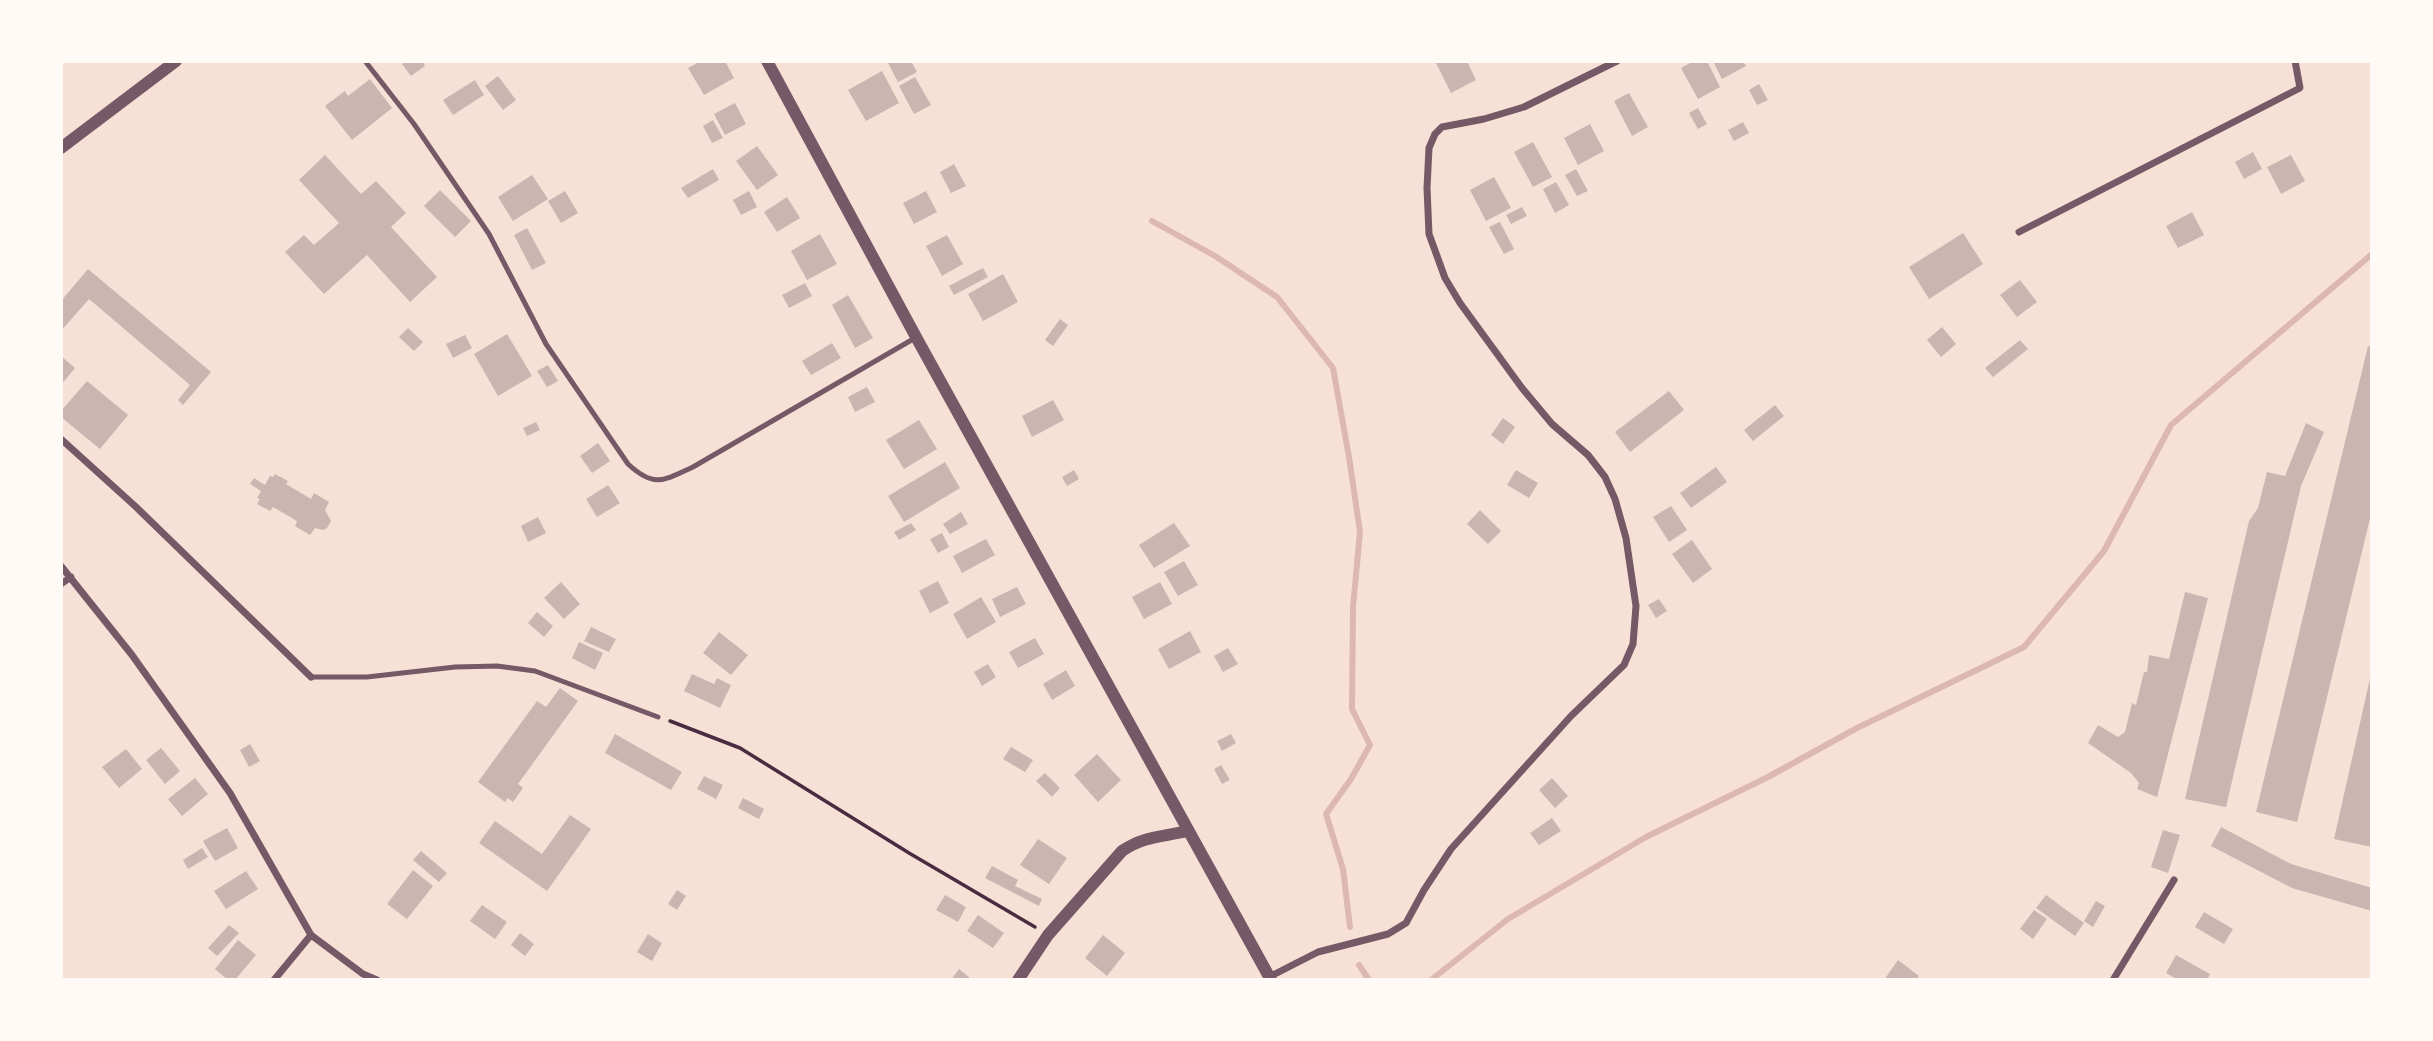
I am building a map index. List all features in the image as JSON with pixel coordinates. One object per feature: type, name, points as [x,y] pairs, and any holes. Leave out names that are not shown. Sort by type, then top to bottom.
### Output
[{"type":"street","points":[[61,148],[176,61]]},
{"type":"street","points":[[767,61],[1270,978],[1318,952],[1388,934],[1406,923],[1451,849],[1571,716],[1624,665],[1633,644],[1636,606],[1626,538],[1615,499],[1605,477],[1588,455],[1552,424],[1522,388],[1445,278],[1429,234],[1427,188],[1429,148],[1441,127],[1524,107],[1617,61]]},
{"type":"street","points":[[2019,232],[2300,88],[2295,61]]},
{"type":"street","points":[[61,439],[135,506],[311,677]]},
{"type":"street","points":[[61,565],[132,655],[230,793],[311,935],[363,974],[377,980]]},
{"type":"street","points":[[61,584],[71,577]]},
{"type":"street","points":[[1018,980],[1048,935],[1122,851],[1137,841],[1188,831]]},
{"type":"street","points":[[2113,980],[2174,880]]},
{"type":"street","points":[[274,980],[311,935]]},
{"type":"lane","points":[[366,61],[463,194],[489,234],[546,344],[628,464],[642,478],[654,481],[692,467],[916,337]]},
{"type":"lane","points":[[311,677],[368,677],[456,667],[497,666],[535,671],[659,717]]},
{"type":"path","points":[[659,717],[740,748],[908,853],[1048,935]]},
{"type":"building","points":[[406,61],[422,61],[425,66],[411,76],[402,64]]},
{"type":"building","points":[[701,61],[725,61],[734,78],[704,95],[688,68]]},
{"type":"building","points":[[911,61],[917,72],[898,82],[888,63]]},
{"type":"building","points":[[1435,61],[1467,61],[1476,80],[1451,93]]},
{"type":"building","points":[[1694,61],[1707,61],[1720,87],[1698,99],[1681,68]]},
{"type":"building","points":[[1713,61],[1743,61],[1746,66],[1722,79]]},
{"type":"building","points":[[882,71],[899,103],[866,121],[848,90]]},
{"type":"building","points":[[498,76],[516,100],[503,110],[485,86]]},
{"type":"building","points":[[915,77],[931,105],[914,114],[899,86]]},
{"type":"building","points":[[370,79],[392,108],[352,140],[325,106],[345,91],[348,96]]},
{"type":"building","points":[[475,80],[484,95],[453,115],[443,100]]},
{"type":"building","points":[[1759,84],[1768,100],[1757,105],[1749,90]]},
{"type":"building","points":[[1629,93],[1648,127],[1632,136],[1614,101]]},
{"type":"building","points":[[735,103],[746,124],[725,135],[714,114]]},
{"type":"building","points":[[1698,108],[1707,124],[1698,129],[1689,113]]},
{"type":"building","points":[[713,120],[723,138],[712,143],[703,126]]},
{"type":"building","points":[[1743,122],[1749,133],[1734,141],[1728,130]]},
{"type":"building","points":[[1590,124],[1604,151],[1578,165],[1564,138]]},
{"type":"building","points":[[1533,142],[1552,177],[1533,187],[1514,152]]},
{"type":"building","points":[[757,146],[778,175],[757,190],[736,161]]},
{"type":"building","points":[[2253,152],[2262,169],[2244,179],[2235,162]]},
{"type":"building","points":[[325,155],[361,194],[376,181],[406,213],[391,227],[437,277],[410,302],[367,255],[324,294],[285,252],[304,235],[314,245],[339,223],[299,180]]},
{"type":"building","points":[[2291,155],[2305,181],[2281,194],[2267,167]]},
{"type":"building","points":[[954,164],[966,186],[951,193],[940,172]]},
{"type":"building","points":[[713,169],[719,180],[688,198],[681,188]]},
{"type":"building","points":[[1576,169],[1588,191],[1577,196],[1565,175]]},
{"type":"building","points":[[532,175],[548,199],[513,221],[498,197]]},
{"type":"building","points":[[1494,177],[1511,208],[1486,221],[1470,190]]},
{"type":"building","points":[[1556,182],[1569,205],[1555,213],[1543,189]]},
{"type":"building","points":[[440,190],[471,221],[455,237],[424,206]]},
{"type":"building","points":[[565,191],[578,213],[561,223],[548,201]]},
{"type":"building","points":[[749,191],[757,207],[741,215],[733,200]]},
{"type":"building","points":[[926,191],[937,212],[914,224],[903,203]]},
{"type":"building","points":[[787,197],[800,218],[777,232],[764,212]]},
{"type":"building","points":[[1522,207],[1527,216],[1511,224],[1506,215]]},
{"type":"building","points":[[2192,212],[2204,235],[2178,248],[2166,226]]},
{"type":"building","points":[[1500,222],[1514,249],[1504,254],[1489,227]]},
{"type":"building","points":[[527,228],[546,263],[532,270],[514,235]]},
{"type":"building","points":[[1963,233],[1983,264],[1929,299],[1909,267]]},
{"type":"building","points":[[820,234],[837,264],[807,280],[791,251]]},
{"type":"building","points":[[947,235],[963,264],[942,276],[926,246]]},
{"type":"building","points":[[983,268],[988,277],[954,295],[949,286]]},
{"type":"building","points":[[88,269],[211,372],[183,405],[178,400],[190,385],[89,299],[61,331],[61,301]]},
{"type":"building","points":[[1003,274],[1018,302],[983,321],[968,294]]},
{"type":"building","points":[[2020,280],[2037,302],[2017,317],[2000,295]]},
{"type":"building","points":[[805,283],[812,296],[789,308],[782,295]]},
{"type":"building","points":[[848,295],[873,338],[855,348],[832,305]]},
{"type":"building","points":[[1060,319],[1068,325],[1053,346],[1045,340]]},
{"type":"building","points":[[1942,327],[1956,344],[1941,357],[1927,340]]},
{"type":"building","points":[[408,328],[423,342],[414,351],[399,337]]},
{"type":"building","points":[[507,334],[532,376],[498,396],[474,354]]},
{"type":"building","points":[[465,335],[472,348],[453,358],[446,344]]},
{"type":"building","points":[[2020,340],[2028,349],[1993,377],[1985,368]]},
{"type":"building","points":[[832,343],[841,358],[811,375],[802,361]]},
{"type":"building","points":[[2368,346],[2372,347],[2372,510],[2297,822],[2256,812]]},
{"type":"building","points":[[61,356],[75,368],[61,385]]},
{"type":"building","points":[[548,365],[558,381],[547,387],[537,371]]},
{"type":"building","points":[[87,381],[128,415],[100,449],[61,417],[61,411]]},
{"type":"building","points":[[867,387],[875,402],[855,412],[848,397]]},
{"type":"building","points":[[1669,391],[1684,410],[1630,452],[1615,432]]},
{"type":"building","points":[[1053,400],[1064,420],[1032,437],[1022,416]]},
{"type":"building","points":[[1775,405],[1784,416],[1753,441],[1744,430]]},
{"type":"building","points":[[1503,418],[1515,427],[1503,444],[1491,435]]},
{"type":"building","points":[[919,420],[937,449],[904,469],[886,440]]},
{"type":"building","points":[[536,422],[540,430],[527,436],[523,428]]},
{"type":"building","points":[[2306,423],[2324,432],[2301,486],[2226,807],[2185,799],[2249,521],[2258,508],[2267,472],[2285,476]]},
{"type":"building","points":[[598,443],[610,461],[592,473],[580,456]]},
{"type":"building","points":[[945,462],[960,488],[904,522],[888,496]]},
{"type":"building","points":[[1716,467],[1727,482],[1691,508],[1680,493]]},
{"type":"building","points":[[1074,470],[1079,479],[1067,486],[1062,477]]},
{"type":"building","points":[[1516,470],[1538,483],[1529,498],[1507,485]]},
{"type":"building","points":[[275,474],[311,499],[314,493],[329,502],[325,510],[331,521],[327,528],[315,528],[310,535],[295,526],[297,521],[273,507],[270,511],[257,504],[261,491],[250,484],[254,478],[265,485],[270,476]]},
{"type":"building","points":[[608,485],[620,503],[597,517],[586,499]]},
{"type":"building","points":[[1671,506],[1687,530],[1669,542],[1653,517]]},
{"type":"building","points":[[1480,510],[1501,531],[1488,544],[1467,524]]},
{"type":"building","points":[[961,512],[968,524],[950,534],[943,524]]},
{"type":"building","points":[[538,517],[546,533],[528,542],[521,526]]},
{"type":"building","points":[[911,523],[916,530],[899,540],[894,532]]},
{"type":"building","points":[[1174,523],[1190,546],[1154,568],[1139,545]]},
{"type":"building","points":[[942,533],[949,547],[938,553],[930,539]]},
{"type":"building","points":[[986,539],[995,555],[962,573],[953,556]]},
{"type":"building","points":[[1692,540],[1712,569],[1693,583],[1672,554]]},
{"type":"building","points":[[1184,561],[1198,585],[1178,596],[1164,572]]},
{"type":"building","points":[[938,581],[949,603],[930,613],[919,591]]},
{"type":"building","points":[[561,582],[580,604],[564,619],[544,598]]},
{"type":"building","points":[[1160,582],[1172,604],[1144,619],[1132,597]]},
{"type":"building","points":[[1017,587],[1026,604],[1000,617],[992,599]]},
{"type":"building","points":[[2185,592],[2208,598],[2157,797],[2137,789],[2139,783],[2131,773],[2088,743],[2098,725],[2118,737],[2125,732],[2132,703],[2136,705],[2144,672],[2147,672],[2149,655],[2169,659]]},
{"type":"building","points":[[981,597],[996,622],[967,639],[953,614]]},
{"type":"building","points":[[1659,599],[1667,611],[1656,618],[1648,605]]},
{"type":"building","points":[[537,612],[553,626],[544,637],[528,623]]},
{"type":"building","points":[[591,627],[616,639],[609,652],[584,641]]},
{"type":"building","points":[[1190,631],[1201,652],[1169,669],[1158,649]]},
{"type":"building","points":[[719,632],[748,655],[731,675],[703,653]]},
{"type":"building","points":[[1035,638],[1044,654],[1018,668],[1009,652]]},
{"type":"building","points":[[579,642],[603,653],[595,670],[572,658]]},
{"type":"building","points":[[1228,648],[1238,664],[1223,672],[1214,656]]},
{"type":"building","points":[[988,664],[996,677],[982,686],[974,672]]},
{"type":"building","points":[[1066,670],[1075,686],[1052,700],[1043,684]]},
{"type":"building","points":[[692,674],[714,684],[717,678],[731,685],[720,708],[684,691]]},
{"type":"building","points":[[2372,674],[2372,847],[2334,839]]},
{"type":"building","points":[[560,688],[578,701],[518,784],[523,788],[513,802],[508,798],[505,802],[478,782],[537,701],[546,707]]},
{"type":"building","points":[[615,734],[682,772],[671,790],[605,753]]},
{"type":"building","points":[[1231,734],[1236,743],[1222,751],[1217,741]]},
{"type":"building","points":[[250,744],[260,761],[249,767],[240,750]]},
{"type":"building","points":[[1011,747],[1033,760],[1025,772],[1003,759]]},
{"type":"building","points":[[161,748],[180,771],[165,784],[146,760]]},
{"type":"building","points":[[126,749],[142,769],[119,788],[102,767]]},
{"type":"building","points":[[1097,754],[1121,780],[1098,802],[1074,775]]},
{"type":"building","points":[[1221,765],[1230,780],[1222,784],[1214,769]]},
{"type":"building","points":[[1045,773],[1060,788],[1052,797],[1036,781]]},
{"type":"building","points":[[704,776],[723,785],[716,799],[697,789]]},
{"type":"building","points":[[195,778],[208,794],[182,816],[168,799]]},
{"type":"building","points":[[1552,778],[1568,796],[1555,808],[1539,790]]},
{"type":"building","points":[[743,798],[764,809],[759,819],[738,808]]},
{"type":"building","points":[[570,815],[591,829],[547,891],[479,843],[495,821],[542,854]]},
{"type":"building","points":[[1552,818],[1561,831],[1539,845],[1530,833]]},
{"type":"building","points":[[2221,827],[2291,864],[2372,888],[2372,911],[2292,888],[2211,846]]},
{"type":"building","points":[[227,828],[238,848],[215,861],[203,841]]},
{"type":"building","points":[[2163,830],[2180,835],[2168,873],[2151,867]]},
{"type":"building","points":[[1038,839],[1067,858],[1049,884],[1020,865]]},
{"type":"building","points":[[202,848],[208,857],[188,869],[183,860]]},
{"type":"building","points":[[421,851],[447,873],[439,882],[413,860]]},
{"type":"building","points":[[992,866],[1018,880],[1015,886],[1042,899],[1039,906],[985,878]]},
{"type":"building","points":[[413,870],[433,886],[407,919],[387,904]]},
{"type":"building","points":[[246,871],[258,889],[226,909],[214,891]]},
{"type":"building","points":[[677,890],[686,896],[677,910],[668,904]]},
{"type":"building","points":[[945,895],[966,907],[958,922],[936,910]]},
{"type":"building","points":[[2046,895],[2084,923],[2075,936],[2036,908]]},
{"type":"building","points":[[2096,901],[2105,906],[2093,927],[2084,921]]},
{"type":"building","points":[[482,905],[507,922],[495,939],[470,921]]},
{"type":"building","points":[[2034,910],[2047,919],[2033,939],[2020,929]]},
{"type":"building","points":[[2204,912],[2233,929],[2224,944],[2195,927]]},
{"type":"building","points":[[978,915],[1004,933],[993,948],[967,931]]},
{"type":"building","points":[[229,925],[239,933],[217,956],[208,948]]},
{"type":"building","points":[[520,933],[534,944],[525,956],[511,945]]},
{"type":"building","points":[[648,934],[662,943],[652,961],[637,952]]},
{"type":"building","points":[[1103,935],[1125,953],[1107,976],[1085,958]]},
{"type":"building","points":[[238,940],[256,955],[235,980],[228,980],[215,969]]},
{"type":"building","points":[[2176,955],[2210,974],[2207,980],[2178,980],[2166,973]]},
{"type":"building","points":[[1898,960],[1919,976],[1916,980],[1884,980]]},
{"type":"building","points":[[959,969],[970,978],[968,980],[951,980]]},
{"type":"waterway","points":[[1152,221],[1215,256],[1277,297],[1333,368],[1360,532],[1353,607],[1352,709],[1370,745],[1351,779],[1326,814],[1343,869],[1350,927]]},
{"type":"waterway","points":[[1431,980],[1508,919],[1646,837],[1768,777],[1857,728],[2024,647],[2104,551],[2171,425],[2372,254]]},
{"type":"waterway","points":[[1359,965],[1369,980]]}]
